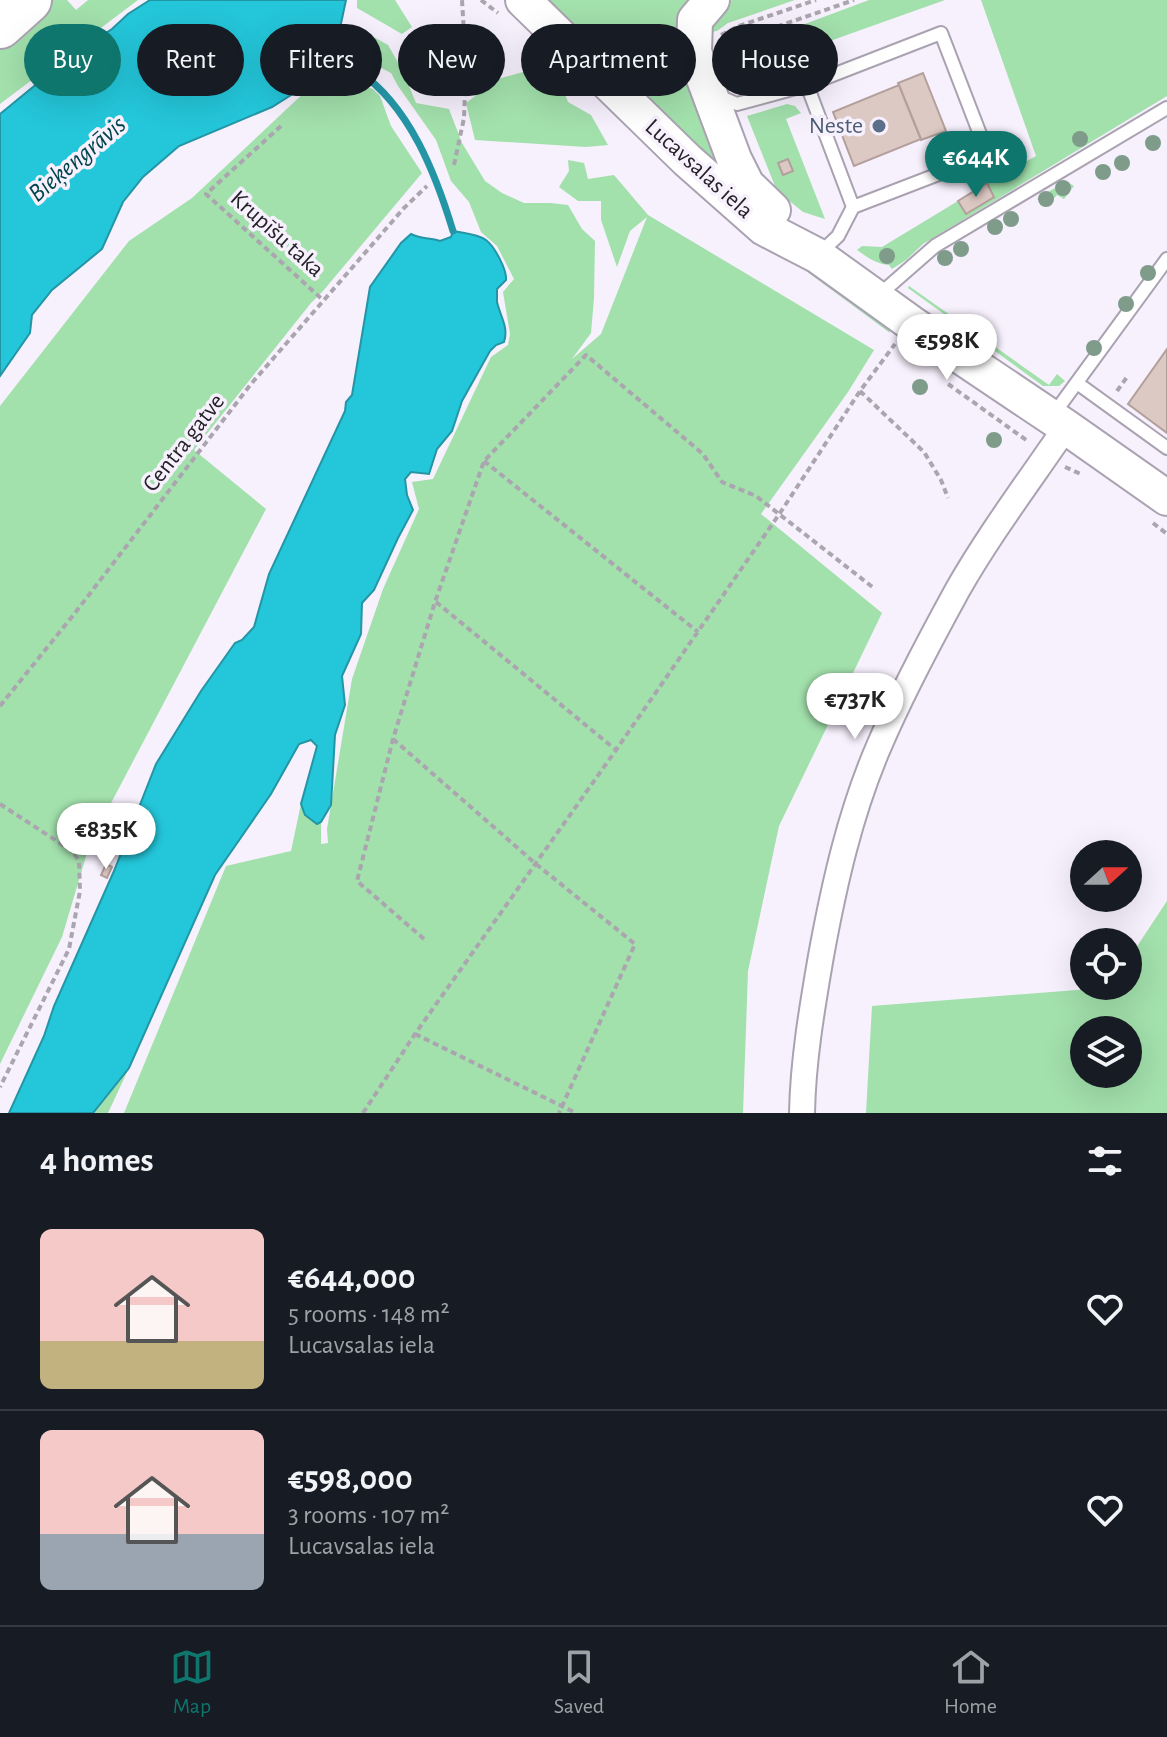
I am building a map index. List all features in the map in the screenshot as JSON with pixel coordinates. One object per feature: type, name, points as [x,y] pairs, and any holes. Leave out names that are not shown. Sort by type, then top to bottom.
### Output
[{"type":"highway","points":[[0,26],[29,0]]},
{"type":"street","name":"Lucavsalas iela","points":[[695,24],[712,0]]},
{"type":"street","name":"Lucavsalas iela","points":[[514,10],[532,24]]},
{"type":"street","name":"Lucavsalas iela","points":[[696,58],[747,185],[818,256]]},
{"type":"street","name":"Lucavsalas iela","points":[[620,96],[764,228],[818,256],[1167,498]]},
{"type":"street","points":[[802,1113],[802,1087],[814,994],[835,880],[878,748],[960,586],[1059,422]]},
{"type":"lane","points":[[818,256],[838,236],[853,207],[988,155],[941,33],[838,73]]},
{"type":"lane","points":[[707,89],[712,92]]},
{"type":"lane","points":[[718,96],[737,104],[766,96]]},
{"type":"lane","points":[[811,96],[853,207]]},
{"type":"lane","points":[[876,298],[935,246],[1167,108]]},
{"type":"lane","points":[[1059,422],[1079,380],[1167,259]]},
{"type":"lane","points":[[1079,380],[1167,448]]},
{"type":"path","points":[[454,165],[464,118],[466,67],[462,0]]},
{"type":"path","points":[[481,0],[514,10]]},
{"type":"path","points":[[696,52],[717,50],[854,0]]},
{"type":"path","name":"Krupīšu taka","points":[[281,126],[206,194],[323,300]]},
{"type":"path","name":"Centra gatve","points":[[0,706],[85,601],[251,384],[404,208],[427,186]]},
{"type":"path","points":[[363,1113],[780,513],[860,391],[911,323]]},
{"type":"path","points":[[424,939],[357,881],[393,739],[435,602],[484,461],[586,355],[703,454],[722,482],[756,496],[875,589]]},
{"type":"path","points":[[860,391],[924,452],[948,498]]},
{"type":"path","points":[[484,461],[698,632]]},
{"type":"path","points":[[435,602],[616,750]]},
{"type":"path","points":[[393,739],[536,864],[635,944],[559,1113]]},
{"type":"path","points":[[0,804],[72,851],[79,861],[80,891],[69,949],[0,1087]]},
{"type":"path","points":[[415,1034],[576,1113]]},
{"type":"green space","points":[[47,0],[67,0],[76,10],[88,0],[138,0],[106,24],[24,24],[24,86],[0,104],[0,42]]},
{"type":"green space","points":[[357,0],[395,0],[410,24],[398,24],[398,32],[357,8]]},
{"type":"green space","points":[[543,0],[694,0],[685,24],[567,24]]},
{"type":"green space","points":[[732,0],[795,0],[727,24],[712,24],[712,32],[704,33],[723,5]]},
{"type":"green space","points":[[869,0],[945,0],[838,38],[838,24],[805,24]]},
{"type":"green space","points":[[981,0],[1167,0],[1167,96],[923,244],[892,269],[857,250],[862,246],[882,247],[958,201],[966,213],[994,197],[987,183],[1036,156]]},
{"type":"green space","points":[[382,42],[388,45],[398,62],[398,86],[391,73],[382,68]]},
{"type":"green space","points":[[521,72],[521,96],[566,96],[568,102],[591,115],[608,145],[586,147],[475,140],[466,103],[475,96],[505,96],[505,77]]},
{"type":"green space","points":[[301,96],[380,96],[391,126],[422,173],[311,303],[194,450],[266,509],[90,843],[62,937],[0,1064],[0,406],[129,241],[192,198]]},
{"type":"green space","points":[[405,96],[413,96],[416,103],[449,109],[462,143],[485,181],[524,203],[568,205],[582,229],[595,241],[591,333],[572,359],[601,334],[647,217],[630,231],[617,267],[601,220],[601,201],[578,201],[559,187],[569,171],[568,160],[584,163],[588,179],[614,175],[648,215],[874,350],[848,392],[761,514],[882,613],[779,826],[748,971],[743,1113],[124,1113],[226,866],[291,851],[301,804],[305,815],[316,824],[321,822],[321,844],[328,843],[327,829],[352,679],[383,589],[419,509],[412,482],[433,479],[491,357],[508,345],[510,334],[503,292],[514,279],[497,246],[481,232],[469,202],[451,181],[436,140]]},
{"type":"green space","points":[[641,96],[694,96],[717,156],[710,161]]},
{"type":"green space","points":[[787,104],[795,106],[801,113],[786,119],[825,219],[803,212],[777,191],[747,116]]},
{"type":"green space","points":[[1063,183],[1074,186],[1064,199],[1057,195],[1047,206],[1037,199]]},
{"type":"green space","points":[[733,217],[888,326],[890,333]]},
{"type":"green space","points":[[909,286],[1049,385],[1057,374],[1065,381],[1059,386],[1043,386]]},
{"type":"green space","points":[[1167,901],[1167,1113],[866,1113],[872,1006],[1070,991],[1070,1000],[1142,1000],[1142,939]]},
{"type":"green space","points":[[129,1068],[108,1113],[93,1113]]},
{"type":"water","name":"Bieķengrāvis","points":[[150,0],[346,0],[341,24],[260,24],[260,96],[289,96],[272,107],[179,146],[143,177],[123,202],[102,249],[52,290],[32,315],[30,333],[0,376],[0,114],[24,94],[121,96],[121,24],[117,24]]},
{"type":"water","points":[[453,231],[483,238],[500,259],[506,280],[497,289],[497,302],[505,326],[504,342],[490,351],[462,401],[452,431],[437,449],[429,474],[411,472],[405,479],[413,510],[374,590],[362,603],[361,634],[342,676],[345,705],[335,735],[331,805],[317,824],[305,815],[301,804],[317,746],[311,740],[299,744],[271,794],[215,875],[129,1068],[93,1113],[9,1113],[114,871],[156,764],[235,643],[254,627],[269,574],[345,411],[346,402],[352,395],[370,287],[401,243],[411,234],[440,241],[451,237]]},
{"type":"building","points":[[923,73],[946,131],[921,140],[898,83]]},
{"type":"building","points":[[899,85],[921,139],[854,166],[833,112]]},
{"type":"building","points":[[788,159],[793,171],[783,175],[778,163]]},
{"type":"building","points":[[987,183],[994,197],[966,214],[958,201]]},
{"type":"building","points":[[1167,349],[1167,433],[1128,404]]},
{"type":"building","points":[[106,864],[112,867],[107,878],[101,875]]},
{"type":"waterway","points":[[382,92],[419,143],[453,231]]},
{"type":"place","name":"Neste","points":[[879,126]]}]
